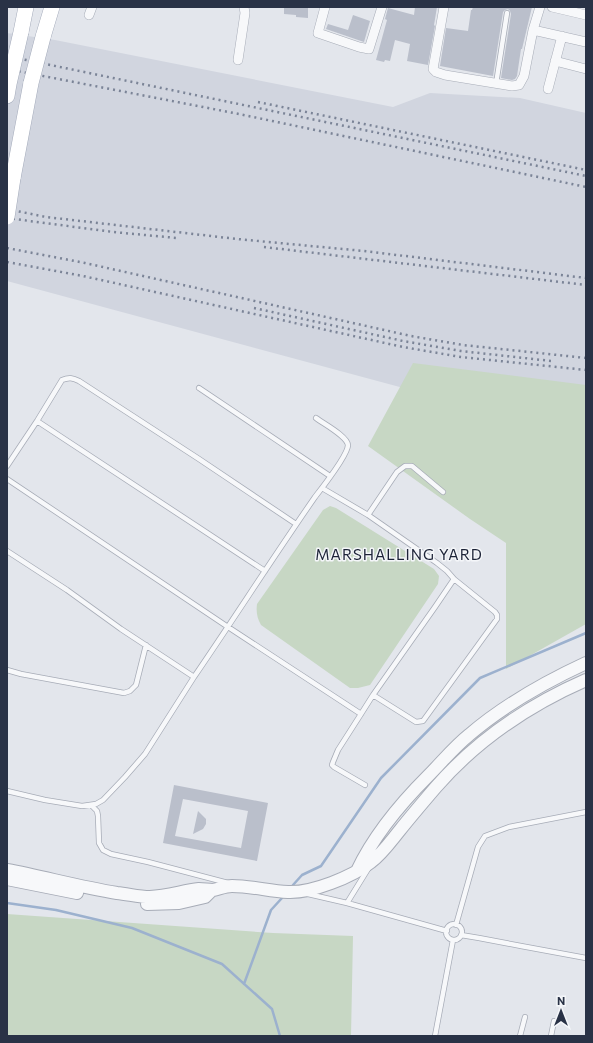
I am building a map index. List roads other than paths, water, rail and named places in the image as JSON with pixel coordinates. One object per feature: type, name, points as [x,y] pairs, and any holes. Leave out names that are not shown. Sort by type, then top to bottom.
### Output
[{"type":"main road","points":[[7,217],[31,83],[52,7]]},
{"type":"main road","points":[[8,90],[26,8]]},
{"type":"street","points":[[44,7],[45,32]]},
{"type":"street","points":[[238,60],[245,13],[244,7]]},
{"type":"street","points":[[325,7],[318,33],[369,49],[382,7]]},
{"type":"street","points":[[444,7],[433,70],[445,75],[517,86],[521,83],[524,76],[533,30],[540,7]]},
{"type":"street","points":[[552,7],[586,15]]},
{"type":"street","points":[[533,30],[586,42]]},
{"type":"street","points":[[548,89],[562,36]]},
{"type":"street","points":[[555,61],[586,69]]},
{"type":"street","points":[[357,872],[374,840],[389,820],[416,788],[467,736],[527,694],[586,663]]},
{"type":"street","points":[[7,870],[94,889],[149,897],[201,889],[212,890],[229,886],[289,892],[319,887],[335,882],[357,872],[372,862],[443,780],[473,750],[492,734],[520,714],[586,680]]},
{"type":"street","points":[[7,879],[91,896],[144,904],[178,903],[205,897],[212,890]]},
{"type":"lane","points":[[496,84],[507,13]]},
{"type":"lane","points":[[7,466],[62,380],[72,378],[80,381],[186,450],[296,524]]},
{"type":"lane","points":[[198,388],[330,476]]},
{"type":"lane","points":[[7,791],[82,806],[96,804],[108,795],[145,754],[194,677],[296,524],[344,456],[348,444],[346,439],[316,418]]},
{"type":"lane","points":[[37,421],[265,571]]},
{"type":"lane","points":[[368,515],[397,472],[405,466],[412,466],[443,492]]},
{"type":"lane","points":[[7,479],[228,628],[362,714]]},
{"type":"lane","points":[[322,488],[368,515],[437,563],[454,579],[495,612],[498,619],[423,721],[416,722],[373,695]]},
{"type":"lane","points":[[7,551],[194,677]]},
{"type":"lane","points":[[365,785],[340,772],[332,765],[332,762],[373,695],[454,579]]},
{"type":"lane","points":[[7,670],[21,674],[124,693],[130,691],[136,686],[146,645]]},
{"type":"lane","points":[[91,805],[97,812],[98,816],[99,843],[103,850],[110,854],[148,862],[238,886]]},
{"type":"lane","points":[[456,925],[478,847],[485,836],[509,827],[586,812]]},
{"type":"lane","points":[[347,903],[372,862]]},
{"type":"lane","points":[[297,891],[347,903],[446,931]]},
{"type":"lane","points":[[456,925],[462,931],[459,939],[453,940],[448,937],[446,931],[450,926],[456,925]]},
{"type":"lane","points":[[461,935],[586,958]]},
{"type":"lane","points":[[434,1036],[453,940]]},
{"type":"lane","points":[[520,1036],[525,1017]]},
{"type":"lane","points":[[551,1036],[554,1021]]},
{"type":"waterway","points":[[293,885],[302,875],[321,866],[381,778],[480,678],[586,633]]},
{"type":"waterway","points":[[244,984],[271,910],[282,898]]},
{"type":"waterway","points":[[7,903],[56,910],[132,928],[222,964],[272,1009],[280,1036]]},
{"type":"railway","points":[[7,56],[586,176]]},
{"type":"railway","points":[[7,69],[239,114],[586,187]]},
{"type":"railway","points":[[258,102],[586,170]]},
{"type":"railway","points":[[7,209],[46,217],[237,239],[364,251],[586,278]]},
{"type":"railway","points":[[7,218],[113,232],[177,238]]},
{"type":"railway","points":[[264,247],[586,285]]},
{"type":"railway","points":[[7,248],[85,263],[411,336],[463,345],[586,358]]},
{"type":"railway","points":[[7,262],[83,276],[403,347],[461,357],[586,370]]},
{"type":"railway","points":[[254,308],[403,341],[461,351],[551,361]]},
{"type":"district","name":"MARSHALLING YARD","points":[[399,555]]}]
